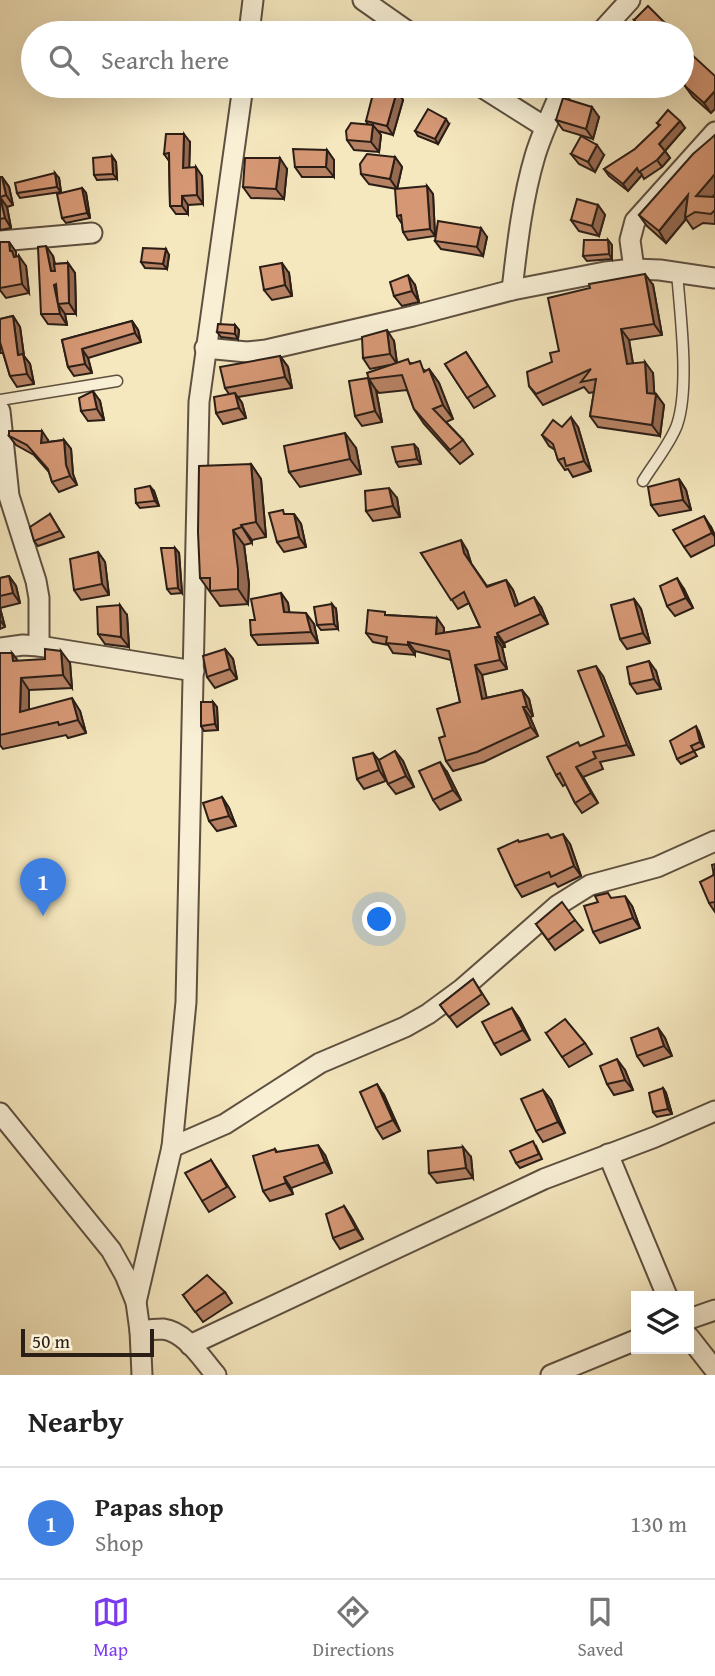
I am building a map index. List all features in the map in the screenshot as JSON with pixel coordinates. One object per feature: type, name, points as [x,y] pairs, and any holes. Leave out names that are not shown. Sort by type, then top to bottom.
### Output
[{"type":"street","points":[[250,21],[253,0]]},
{"type":"street","points":[[363,0],[393,21]]},
{"type":"street","points":[[611,21],[630,0]]},
{"type":"street","points":[[136,1302],[172,1147],[186,1002],[199,402],[241,98]]},
{"type":"street","points":[[499,98],[545,127]]},
{"type":"street","points":[[512,290],[525,198],[534,158],[558,98]]},
{"type":"street","points":[[634,269],[630,240],[635,221],[715,132]]},
{"type":"street","points":[[0,241],[92,233]]},
{"type":"street","points":[[205,348],[247,352],[266,350],[512,290],[634,269],[677,271],[715,278]]},
{"type":"street","points":[[0,411],[9,496],[39,598],[39,646]]},
{"type":"street","points":[[0,648],[39,646],[194,671]]},
{"type":"street","points":[[172,1147],[225,1124],[320,1063],[428,1014],[462,989],[574,893],[590,885],[679,859],[715,841]]},
{"type":"street","points":[[190,1345],[463,1216],[608,1153],[655,1137],[715,1111]]},
{"type":"street","points":[[0,1113],[111,1250],[125,1275],[136,1302],[142,1375]]},
{"type":"street","points":[[608,1153],[665,1291]]},
{"type":"street","points":[[694,1317],[715,1310]]},
{"type":"street","points":[[140,1331],[163,1329],[174,1333],[190,1345],[216,1375]]},
{"type":"street","points":[[551,1375],[631,1342]]},
{"type":"street","points":[[694,1343],[715,1370]]},
{"type":"lane","points":[[643,481],[673,433],[680,414],[683,362],[677,271]]},
{"type":"lane","points":[[0,400],[117,381]]},
{"type":"building","points":[[648,6],[663,21],[635,21]]},
{"type":"building","points":[[694,57],[715,76],[715,91],[704,103],[694,94]]},
{"type":"building","points":[[372,98],[395,98],[387,126],[366,121]]},
{"type":"building","points":[[563,98],[592,107],[586,129],[556,120]]},
{"type":"building","points":[[428,109],[446,119],[435,139],[415,131]]},
{"type":"building","points":[[668,110],[680,121],[659,144],[665,151],[657,160],[639,172],[637,168],[623,184],[604,169],[635,149],[660,125],[657,123]]},
{"type":"building","points":[[351,123],[373,125],[371,142],[347,140],[346,131]]},
{"type":"building","points":[[166,134],[184,134],[183,168],[196,167],[197,195],[182,196],[182,206],[170,206],[169,153],[164,154]]},
{"type":"building","points":[[715,135],[715,174],[696,196],[715,197],[715,210],[711,214],[695,212],[685,218],[688,195],[659,231],[639,215],[693,154]]},
{"type":"building","points":[[581,136],[597,145],[588,162],[571,154]]},
{"type":"building","points":[[293,149],[327,150],[326,167],[295,167]]},
{"type":"building","points":[[367,154],[395,157],[390,179],[361,174],[360,164]]},
{"type":"building","points":[[112,156],[113,174],[94,175],[93,158]]},
{"type":"building","points":[[245,158],[280,158],[276,189],[243,187]]},
{"type":"building","points":[[55,173],[57,187],[17,193],[15,183]]},
{"type":"building","points":[[0,177],[6,195],[0,197]]},
{"type":"building","points":[[427,186],[430,229],[403,232],[401,215],[397,216],[395,189]]},
{"type":"building","points":[[82,188],[87,213],[62,218],[57,194]]},
{"type":"building","points":[[0,197],[5,218],[0,219]]},
{"type":"building","points":[[577,199],[598,205],[592,226],[571,220]]},
{"type":"building","points":[[438,221],[481,228],[477,247],[435,241]]},
{"type":"building","points":[[584,240],[608,240],[609,254],[583,256]]},
{"type":"building","points":[[0,242],[9,242],[14,257],[19,256],[22,284],[0,288]]},
{"type":"building","points":[[46,246],[51,271],[55,271],[54,264],[68,263],[69,303],[58,304],[56,284],[54,285],[60,314],[41,314],[38,247]]},
{"type":"building","points":[[143,248],[166,249],[163,264],[141,262]]},
{"type":"building","points":[[282,263],[285,285],[264,290],[260,267]]},
{"type":"building","points":[[645,274],[654,324],[621,329],[627,364],[645,362],[647,393],[656,394],[652,425],[590,416],[596,379],[581,382],[591,369],[536,394],[529,386],[527,372],[552,362],[550,353],[559,351],[548,298],[590,288],[589,284]]},
{"type":"building","points":[[408,275],[412,291],[394,296],[390,282]]},
{"type":"building","points":[[13,316],[18,355],[23,354],[27,374],[10,376],[0,342],[0,319]]},
{"type":"building","points":[[132,321],[135,333],[82,349],[85,364],[68,367],[62,340]]},
{"type":"building","points":[[218,324],[235,325],[235,334],[217,332]]},
{"type":"building","points":[[387,330],[390,354],[363,358],[362,337]]},
{"type":"building","points":[[466,352],[488,386],[467,398],[445,364]]},
{"type":"building","points":[[280,356],[285,377],[225,388],[220,367]]},
{"type":"building","points":[[408,359],[410,364],[420,361],[424,372],[429,369],[443,405],[433,409],[463,440],[450,450],[414,409],[402,375],[369,379],[367,373]]},
{"type":"building","points":[[368,378],[375,411],[355,416],[349,381]]},
{"type":"building","points":[[93,391],[97,409],[81,411],[79,398]]},
{"type":"building","points":[[235,393],[239,408],[216,413],[214,397]]},
{"type":"building","points":[[571,417],[584,461],[566,466],[564,458],[558,460],[553,444],[542,435],[553,420],[562,427]]},
{"type":"building","points":[[9,431],[42,431],[41,443],[64,440],[66,465],[70,476],[52,482],[48,469],[27,445],[9,436]]},
{"type":"building","points":[[345,433],[350,459],[289,472],[284,446]]},
{"type":"building","points":[[414,444],[417,459],[396,462],[392,447]]},
{"type":"building","points":[[251,464],[256,522],[233,530],[238,589],[210,591],[210,578],[200,578],[199,466]]},
{"type":"building","points":[[679,479],[683,500],[651,505],[648,487]]},
{"type":"building","points":[[150,486],[155,501],[136,503],[135,489]]},
{"type":"building","points":[[389,488],[393,506],[366,511],[365,491]]},
{"type":"building","points":[[283,510],[284,514],[294,514],[299,537],[277,542],[269,513]]},
{"type":"building","points":[[50,514],[60,531],[34,541],[30,527]]},
{"type":"building","points":[[704,516],[712,533],[684,547],[673,530]]},
{"type":"building","points":[[461,540],[464,553],[487,587],[506,580],[515,606],[534,597],[541,614],[497,633],[498,637],[495,637],[500,660],[475,665],[482,699],[522,690],[527,707],[523,707],[531,727],[477,752],[446,761],[439,738],[445,736],[437,709],[460,702],[449,651],[408,642],[408,645],[386,643],[387,637],[366,633],[368,610],[385,612],[385,615],[437,618],[436,634],[480,627],[464,592],[451,600],[421,553]]},
{"type":"building","points":[[161,548],[175,548],[178,588],[167,589]]},
{"type":"building","points":[[98,552],[102,584],[74,590],[70,559]]},
{"type":"building","points":[[9,576],[13,593],[0,596],[0,578]]},
{"type":"building","points":[[677,578],[686,598],[667,606],[660,586]]},
{"type":"building","points":[[281,593],[284,612],[306,613],[311,632],[251,635],[250,620],[255,620],[251,599]]},
{"type":"building","points":[[634,599],[643,633],[620,639],[611,605]]},
{"type":"building","points":[[332,604],[334,624],[317,625],[314,607]]},
{"type":"building","points":[[120,605],[121,637],[98,634],[97,607]]},
{"type":"building","points":[[45,649],[61,651],[63,675],[21,678],[20,712],[72,698],[78,720],[0,735],[0,653],[12,653],[13,661],[45,659]]},
{"type":"building","points":[[225,649],[230,669],[207,677],[203,656]]},
{"type":"building","points":[[649,661],[654,679],[630,684],[627,667]]},
{"type":"building","points":[[596,666],[627,745],[593,752],[596,758],[576,767],[591,793],[575,803],[560,773],[556,775],[547,757],[578,742],[580,746],[604,736],[578,671]]},
{"type":"building","points":[[201,702],[213,702],[215,724],[201,726]]},
{"type":"building","points":[[696,726],[700,742],[691,746],[694,751],[677,759],[670,741]]},
{"type":"building","points":[[395,751],[406,776],[388,784],[379,760]]},
{"type":"building","points":[[373,753],[379,770],[357,779],[353,758]]},
{"type":"building","points":[[440,762],[453,790],[433,800],[419,771]]},
{"type":"building","points":[[222,797],[229,816],[209,821],[203,803]]},
{"type":"building","points":[[548,834],[551,838],[563,834],[574,866],[551,877],[549,872],[515,886],[498,849],[518,840],[519,842]]},
{"type":"building","points":[[715,864],[715,902],[709,903],[700,882],[714,875],[712,865]]},
{"type":"building","points":[[608,893],[611,898],[625,896],[633,918],[593,932],[584,906],[598,902],[595,896]]},
{"type":"building","points":[[562,902],[575,920],[548,940],[536,924]]},
{"type":"building","points":[[473,979],[482,994],[449,1017],[440,1005]]},
{"type":"building","points":[[512,1008],[523,1030],[494,1044],[482,1022]]},
{"type":"building","points":[[565,1019],[585,1043],[562,1057],[546,1033]]},
{"type":"building","points":[[658,1028],[664,1046],[637,1056],[631,1038]]},
{"type":"building","points":[[617,1059],[625,1080],[607,1084],[600,1066]]},
{"type":"building","points":[[377,1084],[393,1120],[376,1128],[360,1092]]},
{"type":"building","points":[[663,1088],[668,1109],[653,1112],[649,1093]]},
{"type":"building","points":[[543,1090],[558,1122],[536,1131],[521,1099]]},
{"type":"building","points":[[533,1141],[539,1154],[516,1163],[510,1151]]},
{"type":"building","points":[[318,1145],[325,1162],[284,1177],[286,1183],[263,1191],[253,1156],[275,1149],[276,1152]]},
{"type":"building","points":[[463,1147],[466,1168],[429,1173],[428,1151]]},
{"type":"building","points":[[211,1160],[227,1187],[202,1201],[185,1173]]},
{"type":"building","points":[[344,1206],[356,1229],[333,1238],[326,1214]]},
{"type":"building","points":[[207,1275],[225,1292],[195,1312],[183,1295]]},
{"type":"place","name":"Papas shop","points":[[43,916]]}]
